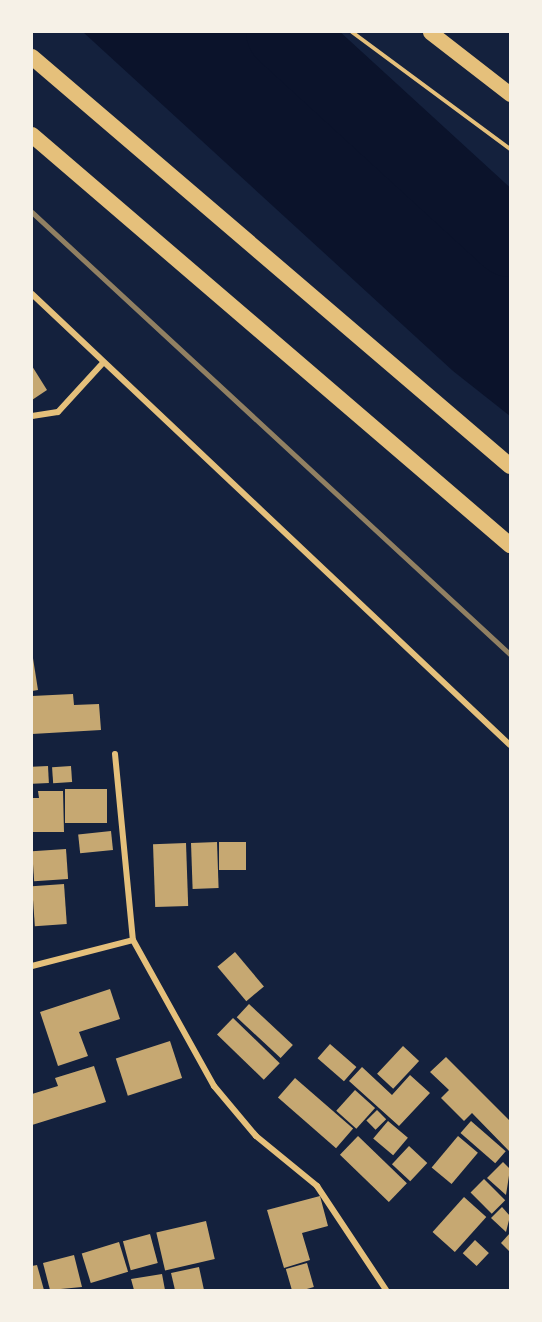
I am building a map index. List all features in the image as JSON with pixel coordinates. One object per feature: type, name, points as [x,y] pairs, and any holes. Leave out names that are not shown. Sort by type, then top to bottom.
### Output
[{"type":"highway","points":[[32,57],[510,466]]},
{"type":"highway","points":[[32,135],[510,544]]},
{"type":"main road","points":[[430,32],[510,94]]},
{"type":"street","points":[[32,294],[102,364],[510,745]]},
{"type":"street","points":[[32,416],[58,412],[102,364]]},
{"type":"street","points":[[115,754],[133,940],[214,1086],[256,1136],[317,1186],[386,1290]]},
{"type":"street","points":[[32,966],[133,940]]},
{"type":"path","points":[[352,32],[510,149]]},
{"type":"water","points":[[83,32],[284,32],[510,239],[510,416],[453,371]]},
{"type":"building","points":[[32,366],[47,390],[32,400]]},
{"type":"building","points":[[32,652],[38,690],[32,691]]},
{"type":"building","points":[[73,694],[74,705],[99,704],[101,730],[32,734],[32,696]]},
{"type":"building","points":[[48,766],[49,783],[33,784],[32,767]]},
{"type":"building","points":[[71,766],[72,782],[53,783],[52,767]]},
{"type":"building","points":[[65,789],[107,789],[107,823],[65,823]]},
{"type":"building","points":[[38,791],[63,791],[64,832],[32,832],[32,798],[39,798]]},
{"type":"building","points":[[111,831],[113,850],[80,853],[78,834]]},
{"type":"building","points":[[217,842],[219,888],[193,889],[191,843]]},
{"type":"building","points":[[219,842],[246,842],[246,870],[219,870]]},
{"type":"building","points":[[186,843],[188,906],[155,907],[153,844]]},
{"type":"building","points":[[66,849],[68,879],[34,881],[32,851]]},
{"type":"building","points":[[64,884],[67,924],[35,926],[32,886]]},
{"type":"building","points":[[235,952],[264,986],[246,1001],[217,967]]},
{"type":"building","points":[[110,989],[120,1019],[79,1032],[88,1056],[58,1066],[40,1012]]},
{"type":"building","points":[[249,1004],[293,1045],[281,1058],[237,1017]]},
{"type":"building","points":[[233,1018],[280,1063],[264,1080],[217,1035]]},
{"type":"building","points":[[170,1041],[182,1078],[128,1096],[116,1059]]},
{"type":"building","points":[[330,1044],[356,1067],[344,1081],[318,1058]]},
{"type":"building","points":[[403,1046],[419,1061],[393,1089],[377,1074]]},
{"type":"building","points":[[446,1057],[510,1121],[510,1152],[472,1113],[464,1121],[441,1098],[449,1090],[430,1072]]},
{"type":"building","points":[[94,1066],[106,1102],[32,1125],[32,1094],[58,1086],[55,1078]]},
{"type":"building","points":[[362,1067],[392,1095],[410,1075],[430,1093],[399,1126],[349,1081]]},
{"type":"building","points":[[295,1078],[353,1129],[336,1148],[278,1098]]},
{"type":"building","points":[[355,1090],[375,1108],[356,1129],[336,1111]]},
{"type":"building","points":[[377,1110],[386,1119],[376,1130],[366,1121]]},
{"type":"building","points":[[388,1121],[408,1138],[393,1155],[373,1139]]},
{"type":"building","points":[[471,1121],[506,1151],[495,1163],[461,1133]]},
{"type":"building","points":[[358,1136],[407,1183],[389,1202],[340,1155]]},
{"type":"building","points":[[458,1136],[478,1153],[452,1184],[432,1167]]},
{"type":"building","points":[[409,1146],[427,1163],[410,1181],[392,1164]]},
{"type":"building","points":[[503,1162],[510,1169],[506,1195],[487,1178]]},
{"type":"building","points":[[484,1179],[505,1200],[492,1214],[471,1192]]},
{"type":"building","points":[[320,1196],[328,1226],[302,1233],[310,1260],[284,1268],[267,1210]]},
{"type":"building","points":[[464,1197],[486,1217],[455,1252],[433,1232]]},
{"type":"building","points":[[502,1207],[510,1216],[506,1232],[491,1218]]},
{"type":"building","points":[[206,1221],[215,1259],[165,1270],[156,1232]]},
{"type":"building","points":[[510,1233],[510,1252],[501,1243]]},
{"type":"building","points":[[150,1234],[158,1263],[131,1270],[123,1241]]},
{"type":"building","points":[[475,1240],[489,1253],[477,1266],[463,1253]]},
{"type":"building","points":[[119,1242],[128,1272],[91,1283],[82,1253]]},
{"type":"building","points":[[74,1255],[82,1287],[50,1290],[43,1263]]},
{"type":"building","points":[[307,1263],[314,1287],[292,1290],[286,1269]]},
{"type":"building","points":[[37,1265],[44,1290],[32,1290],[32,1266]]},
{"type":"building","points":[[199,1267],[204,1290],[175,1290],[171,1273]]},
{"type":"building","points":[[162,1274],[165,1290],[134,1290],[131,1279]]},
{"type":"waterway","points":[[284,32],[510,239]]},
{"type":"railway","points":[[32,212],[510,654]]}]
